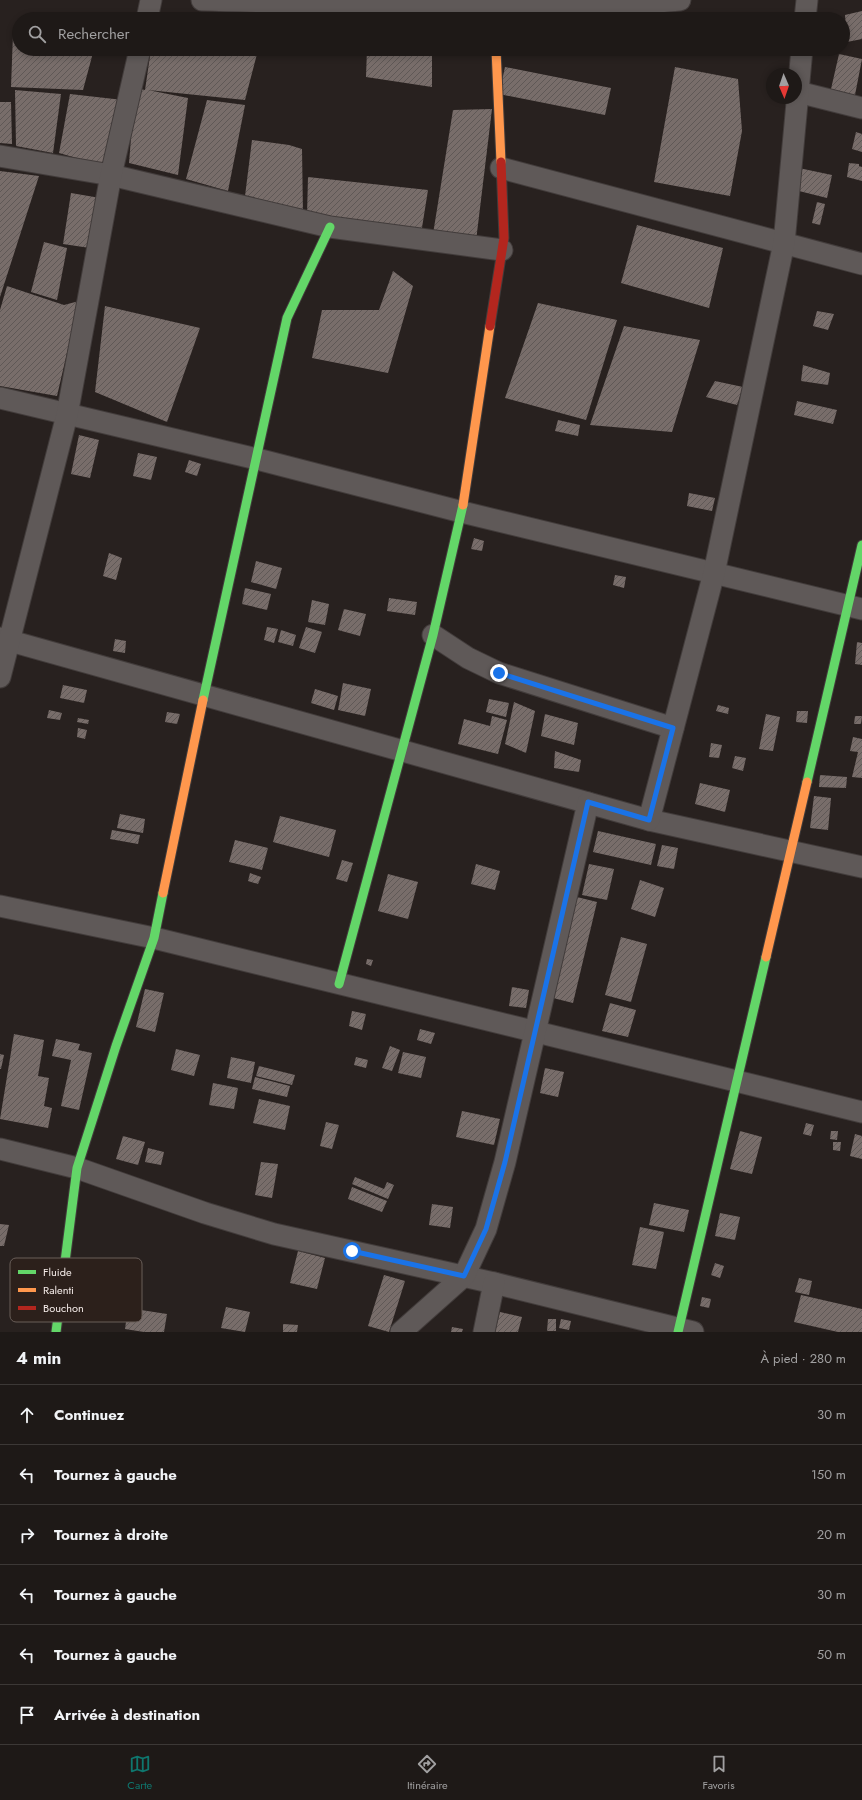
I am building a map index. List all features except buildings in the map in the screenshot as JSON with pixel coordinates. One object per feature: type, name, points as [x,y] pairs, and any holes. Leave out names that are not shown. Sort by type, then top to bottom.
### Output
[{"type":"street","points":[[148,12],[151,0]]},
{"type":"street","points":[[202,0],[494,9],[616,6],[680,0]]},
{"type":"street","points":[[806,12],[807,0]]},
{"type":"street","points":[[0,677],[5,639],[67,415],[111,175],[138,56]]},
{"type":"street","points":[[339,984],[433,635],[462,512],[504,238],[496,56]]},
{"type":"street","points":[[800,68],[801,56]]},
{"type":"street","points":[[802,93],[862,108]]},
{"type":"street","points":[[649,820],[714,573],[784,243],[797,104]]},
{"type":"street","points":[[0,156],[111,175],[330,227],[502,250]]},
{"type":"street","points":[[500,168],[862,264]]},
{"type":"street","points":[[66,1258],[78,1168],[116,1046],[154,938],[204,694],[288,318],[330,227]]},
{"type":"street","points":[[0,398],[257,459],[462,512],[855,608]]},
{"type":"street","points":[[0,1149],[78,1168],[205,1213],[274,1234],[494,1283],[683,1331],[735,1081],[790,851],[855,608],[862,545]]},
{"type":"street","points":[[433,635],[468,658],[499,673],[673,728]]},
{"type":"street","points":[[5,639],[649,820],[862,867]]},
{"type":"street","points":[[401,1332],[464,1276],[488,1222],[505,1162],[536,1032],[588,802]]},
{"type":"street","points":[[0,906],[154,938],[862,1112]]},
{"type":"street","points":[[484,1332],[494,1283]]},
{"type":"street","points":[[56,1332],[57,1322]]},
{"type":"traffic: fast","points":[[203,700],[287,318],[330,227]]},
{"type":"traffic: fast","points":[[339,984],[433,635],[463,505]]},
{"type":"traffic: fast","points":[[807,782],[862,545]]},
{"type":"traffic: fast","points":[[65,1258],[77,1168],[116,1046],[154,938],[163,893]]},
{"type":"traffic: fast","points":[[678,1332],[766,957]]},
{"type":"traffic: fast","points":[[56,1332],[57,1322]]},
{"type":"traffic: slow","points":[[496,56],[501,162]]},
{"type":"traffic: slow","points":[[463,505],[490,326]]},
{"type":"traffic: slow","points":[[163,893],[203,700]]},
{"type":"traffic: slow","points":[[766,957],[807,782]]},
{"type":"traffic: jam","points":[[490,326],[504,238],[501,162]]},
{"type":"route","points":[[352,1251],[464,1276],[486,1229],[505,1162],[588,802],[649,820],[673,728],[499,673]]}]
